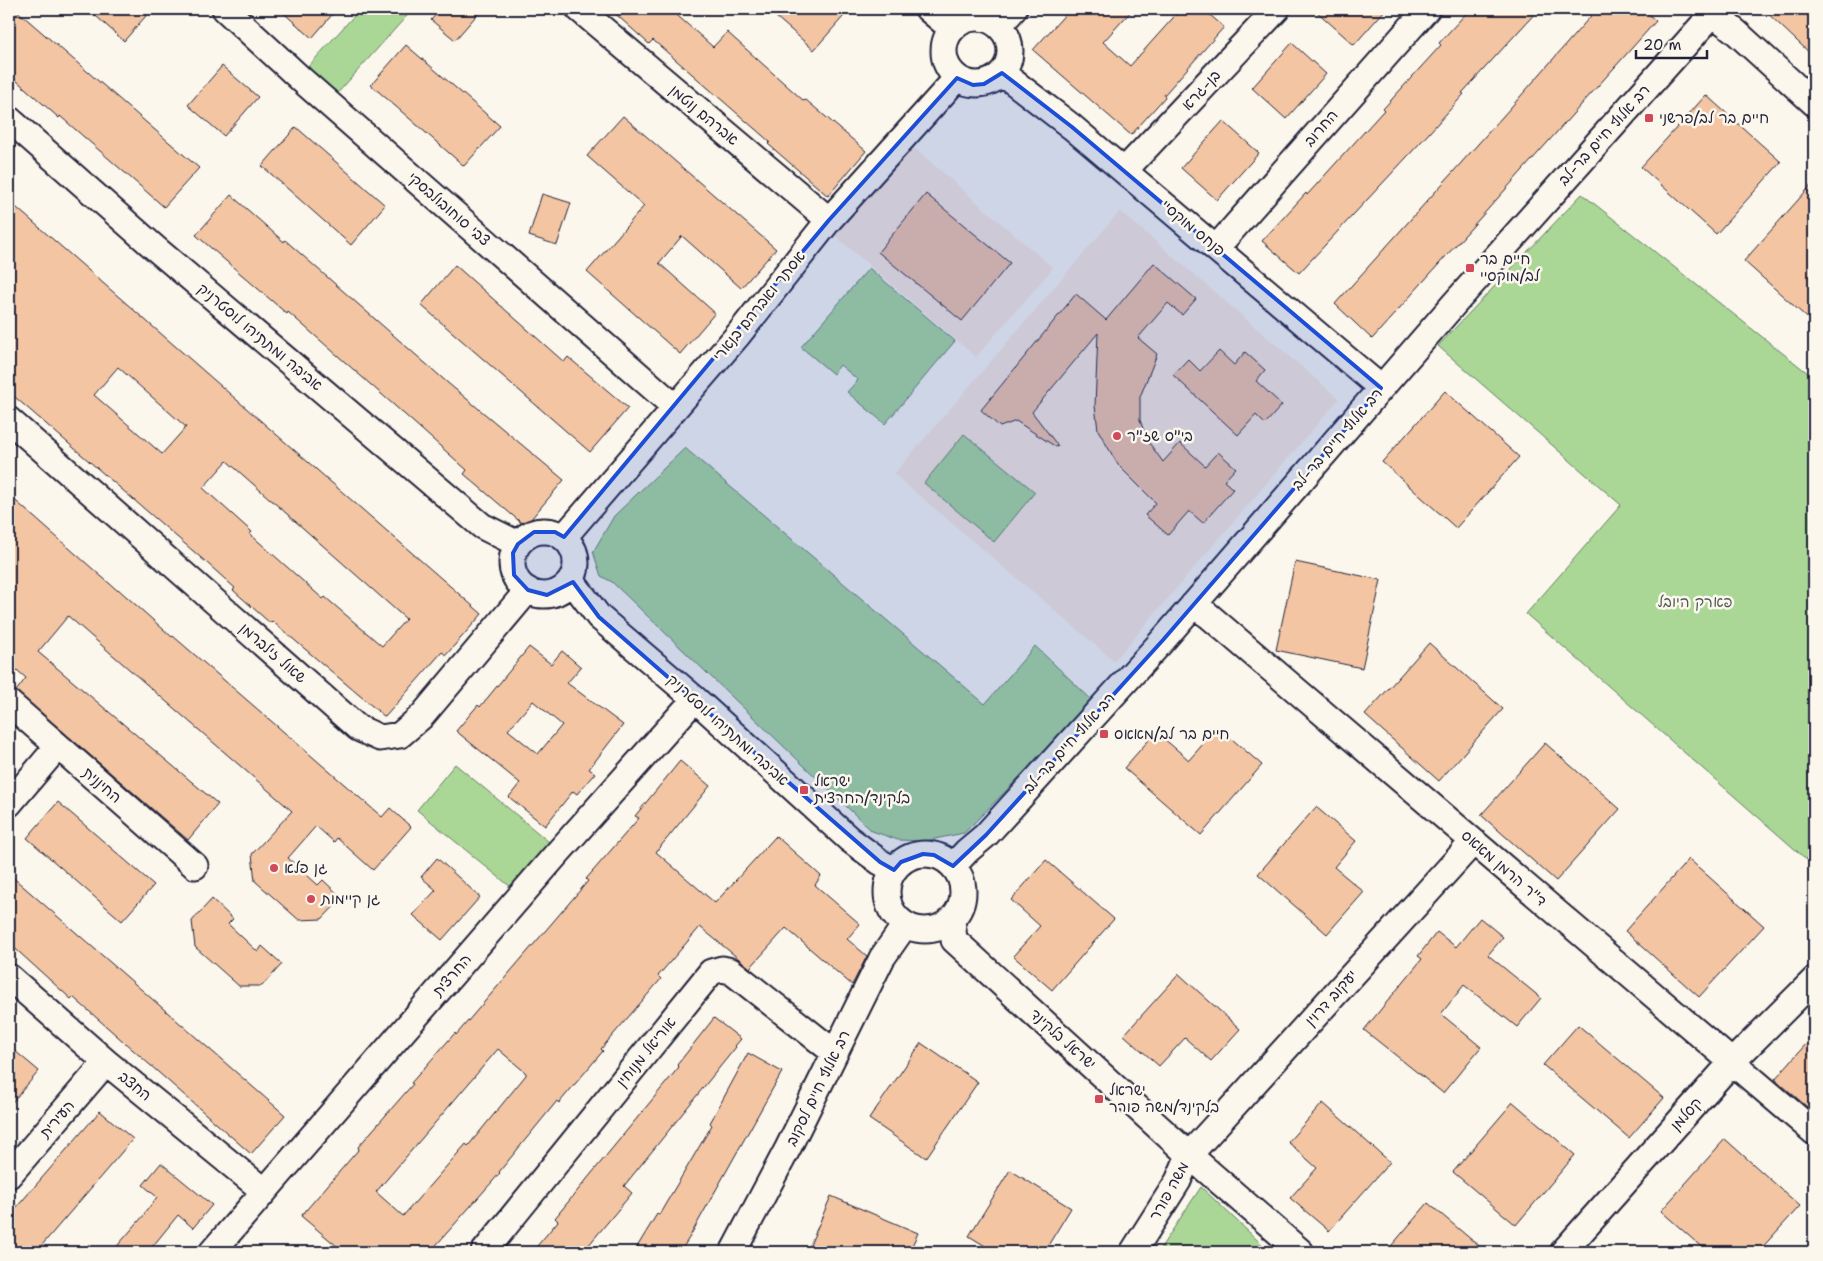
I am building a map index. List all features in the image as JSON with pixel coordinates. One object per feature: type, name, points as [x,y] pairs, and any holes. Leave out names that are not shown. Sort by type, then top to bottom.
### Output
[{"type":"street","name":"צבי סוחובולבסקי","points":[[225,9],[303,81],[675,407]]},
{"type":"street","name":"אברהם נוטמן","points":[[579,9],[829,220]]},
{"type":"street","points":[[928,9],[952,29]]},
{"type":"street","name":"בן-גרא","points":[[1124,171],[1277,9]]},
{"type":"street","name":"החרוב","points":[[1216,248],[1426,9]]},
{"type":"street","points":[[1712,10],[1814,103]]},
{"type":"street","name":"רב אלוף חיים בר-לב","points":[[953,866],[986,835],[1193,605],[1712,10]]},
{"type":"street","points":[[1006,17],[1010,49],[1008,63],[1002,73],[996,79],[984,84],[972,85],[957,78],[947,67],[944,59],[945,40],[952,29],[966,20],[978,18],[994,22],[1006,17]]},
{"type":"street","name":"פנחס מוקסיי","points":[[1002,73],[1072,127],[1381,388]]},
{"type":"street","name":"אסתר ואברהם בנארי","points":[[564,538],[738,335],[829,220],[957,78]]},
{"type":"street","name":"אביבה ומתתיהו לוסטרניק","points":[[9,119],[155,248],[482,526],[518,544]]},
{"type":"street","name":"שאול זילברמן","points":[[9,420],[358,728],[380,738],[400,735],[422,716],[528,590]]},
{"type":"street","points":[[545,530],[555,532],[564,538],[570,544],[576,562],[571,580],[556,592],[547,595],[537,594],[528,590],[520,583],[513,569],[513,554],[518,544],[534,532],[545,530]]},
{"type":"street","name":"אביבה ומתתיהו לוסטרניק","points":[[571,580],[599,617],[695,700],[849,839],[894,870]]},
{"type":"street","name":"ד\"ר הרמן מאאס","points":[[1193,605],[1733,1061],[1814,1132]]},
{"type":"street","name":"החרצית","points":[[212,1252],[554,858],[695,700]]},
{"type":"street","name":"החיננית","points":[[9,703],[196,866]]},
{"type":"street","points":[[9,804],[58,746]]},
{"type":"street","name":"יעקוב דרוין","points":[[1189,1155],[1473,842]]},
{"type":"street","points":[[923,854],[934,855],[944,859],[953,866],[960,876],[963,887],[961,904],[952,919],[942,927],[930,930],[917,930],[905,925],[895,917],[889,906],[886,894],[888,881],[894,870],[902,862],[912,856],[923,854]]},
{"type":"street","name":"ישראל בלקינד","points":[[952,919],[954,940],[1189,1155],[1300,1252]]},
{"type":"street","name":"רב אלוף חיים לסקוב","points":[[733,1252],[788,1148],[882,958],[905,925]]},
{"type":"street","name":"אוריאל מנוחין","points":[[484,1252],[710,972],[722,968],[731,971],[835,1053]]},
{"type":"street","name":"החצב","points":[[9,977],[106,1062],[264,1191]]},
{"type":"street","name":"קסלמן","points":[[1563,1252],[1733,1061],[1814,980]]},
{"type":"street","name":"העירית","points":[[9,1175],[106,1062]]},
{"type":"street","name":"משה פורר","points":[[1133,1252],[1178,1181],[1189,1155]]},
{"type":"highlighted area","points":[[1002,73],[1072,127],[1381,388],[1163,640],[986,835],[953,866],[934,855],[923,854],[901,862],[894,870],[880,862],[599,617],[573,582],[547,595],[528,590],[514,575],[513,553],[518,544],[534,532],[555,532],[564,537],[829,220],[957,78],[973,85],[984,84]]},
{"type":"shaded area","points":[[911,145],[1053,268],[976,357],[833,234]]},
{"type":"shaded area","name":"בי\"ס שז\"ר","points":[[1120,211],[1339,399],[1114,661],[894,474]]},
{"type":"green space","points":[[360,9],[413,9],[335,96],[306,69]]},
{"type":"green space","name":"פארק היובל","points":[[1582,194],[1814,378],[1814,866],[1526,614],[1621,505],[1438,346]]},
{"type":"green space","points":[[869,268],[955,341],[885,424],[847,392],[858,380],[840,365],[833,374],[801,347]]},
{"type":"green space","points":[[964,434],[1035,492],[994,542],[924,483]]},
{"type":"green space","points":[[685,448],[985,704],[1035,646],[1094,702],[964,833],[925,841],[898,840],[872,831],[612,582],[601,576],[593,552],[614,516]]},
{"type":"green space","points":[[455,764],[555,847],[518,893],[417,810]]},
{"type":"green space","points":[[1201,1187],[1270,1252],[1158,1252]]},
{"type":"building","points":[[9,9],[15,9],[199,168],[164,207],[9,74]]},
{"type":"building","points":[[88,9],[152,9],[124,41]]},
{"type":"building","points":[[279,9],[337,9],[312,38]]},
{"type":"building","points":[[441,9],[482,9],[455,40],[431,20]]},
{"type":"building","points":[[610,9],[670,9],[713,47],[727,32],[804,101],[806,100],[866,151],[828,196],[768,144],[770,142],[653,40],[649,44]]},
{"type":"building","points":[[767,9],[850,9],[814,50]]},
{"type":"building","points":[[1070,9],[1133,9],[1103,42],[1130,66],[1181,9],[1203,9],[1224,27],[1131,135],[1033,50]]},
{"type":"building","points":[[1314,9],[1386,9],[1354,45]]},
{"type":"building","points":[[1470,9],[1539,9],[1462,93],[1464,94],[1420,143],[1299,273],[1262,241],[1306,193],[1307,195],[1384,110],[1441,45],[1439,43]]},
{"type":"building","points":[[1597,9],[1643,9],[1656,21],[1372,339],[1335,304]]},
{"type":"building","points":[[1763,9],[1814,9],[1814,57]]},
{"type":"building","points":[[1292,43],[1326,74],[1286,119],[1252,88]]},
{"type":"building","points":[[406,45],[500,126],[464,166],[371,85]]},
{"type":"building","points":[[222,66],[258,97],[224,136],[188,105]]},
{"type":"building","points":[[1706,95],[1781,162],[1716,234],[1641,167]]},
{"type":"building","points":[[623,116],[776,249],[741,288],[682,236],[659,263],[715,313],[680,354],[587,272],[644,206],[587,156]]},
{"type":"building","points":[[1223,121],[1259,153],[1217,200],[1181,168]]},
{"type":"building","points":[[296,127],[385,205],[351,245],[262,166]]},
{"type":"building","points":[[1814,182],[1814,324],[1744,261]]},
{"type":"building","points":[[542,194],[571,203],[557,245],[529,236]]},
{"type":"building","points":[[926,194],[1010,263],[962,321],[878,252]]},
{"type":"building","points":[[231,195],[449,384],[564,480],[525,526],[464,474],[467,470],[395,406],[288,312],[287,314],[196,235]]},
{"type":"building","points":[[9,201],[482,614],[446,655],[442,652],[385,717],[272,621],[270,623],[233,590],[235,588],[207,563],[9,392]],"holes":[[[118,367],[186,427],[162,454],[94,395]],[[227,461],[406,619],[382,646],[325,597],[323,599],[250,534],[252,532],[203,488]]]},
{"type":"building","points":[[1154,263],[1196,299],[1182,315],[1168,303],[1138,338],[1157,354],[1140,397],[1140,420],[1147,440],[1163,462],[1180,443],[1205,466],[1218,452],[1236,468],[1224,481],[1233,489],[1203,523],[1189,511],[1168,535],[1145,515],[1156,503],[1118,465],[1098,430],[1095,406],[1098,333],[1032,412],[1058,446],[1056,447],[1016,421],[1000,427],[981,410],[1076,294],[1106,320]]},
{"type":"building","points":[[455,265],[564,362],[568,357],[628,408],[590,452],[421,305]]},
{"type":"building","points":[[1219,351],[1234,365],[1245,352],[1265,370],[1256,381],[1282,405],[1265,424],[1256,415],[1238,435],[1173,375],[1188,359],[1200,371]]},
{"type":"building","points":[[1445,391],[1519,457],[1456,528],[1382,462]]},
{"type":"building","points":[[9,495],[382,817],[390,808],[411,827],[373,870],[337,838],[334,842],[316,826],[288,858],[318,885],[323,880],[342,898],[322,919],[299,920],[255,881],[252,854],[292,811],[68,616],[38,652],[218,804],[188,840],[16,691],[26,678],[9,663]]},
{"type":"building","points":[[1295,562],[1381,580],[1362,668],[1276,650]]},
{"type":"building","points":[[1429,643],[1503,709],[1439,781],[1365,715]]},
{"type":"building","points":[[529,647],[551,664],[562,651],[581,667],[567,683],[623,725],[589,769],[595,773],[577,794],[573,791],[545,826],[509,797],[520,783],[456,731],[478,705],[480,707]],"holes":[[[533,701],[562,725],[538,754],[508,730]]]},
{"type":"building","points":[[1218,727],[1262,765],[1201,835],[1124,768],[1156,732],[1189,760]]},
{"type":"building","points":[[1545,743],[1620,809],[1556,881],[1481,815]]},
{"type":"building","points":[[680,761],[710,786],[656,852],[715,903],[776,836],[821,876],[815,885],[860,924],[847,939],[867,956],[852,985],[786,928],[750,968],[700,927],[658,976],[661,979],[601,1049],[603,1051],[559,1103],[557,1101],[500,1173],[430,1252],[344,1252],[301,1216],[413,1084],[411,1083],[455,1033],[456,1035],[588,881],[586,879],[639,818],[635,816]],"holes":[[[498,1049],[526,1073],[468,1146],[466,1144],[403,1216],[376,1192]]]},
{"type":"building","points":[[58,802],[154,885],[122,921],[27,838]]},
{"type":"building","points":[[1316,807],[1356,841],[1334,867],[1364,892],[1327,934],[1258,874]]},
{"type":"building","points":[[437,858],[480,897],[442,940],[413,915],[436,890],[421,877]]},
{"type":"building","points":[[1689,859],[1764,926],[1699,997],[1625,931]]},
{"type":"building","points":[[1046,860],[1114,919],[1052,990],[1013,956],[1040,926],[1011,900]]},
{"type":"building","points":[[9,874],[285,1115],[251,1154],[9,943]]},
{"type":"building","points":[[212,899],[233,919],[228,924],[258,952],[262,946],[282,964],[262,986],[239,986],[195,947],[192,921]]},
{"type":"building","points":[[1480,918],[1503,937],[1488,955],[1541,998],[1517,1027],[1464,985],[1441,1014],[1481,1047],[1443,1093],[1364,1030],[1422,959],[1418,956],[1437,932],[1456,947]]},
{"type":"building","points":[[1179,974],[1240,1029],[1211,1061],[1185,1038],[1159,1066],[1124,1035]]},
{"type":"building","points":[[714,1018],[741,1039],[624,1186],[632,1193],[583,1252],[532,1252],[558,1221],[555,1218],[679,1067],[677,1065]]},
{"type":"building","points":[[1578,1025],[1664,1098],[1629,1138],[1543,1065]]},
{"type":"building","points":[[1814,1035],[1814,1113],[1775,1079]]},
{"type":"building","points":[[921,1043],[978,1082],[926,1158],[869,1119]]},
{"type":"building","points":[[9,1046],[39,1071],[9,1106]]},
{"type":"building","points":[[748,1053],[782,1072],[689,1238],[680,1252],[634,1252],[657,1214],[659,1215],[712,1125],[710,1123]]},
{"type":"building","points":[[1513,1102],[1575,1155],[1516,1225],[1453,1172]]},
{"type":"building","points":[[1323,1103],[1390,1162],[1329,1231],[1290,1198],[1317,1168],[1288,1142]]},
{"type":"building","points":[[100,1111],[133,1139],[36,1252],[9,1252],[9,1216]]},
{"type":"building","points":[[1725,1139],[1800,1206],[1758,1252],[1707,1252],[1661,1211]]},
{"type":"building","points":[[161,1163],[212,1205],[193,1228],[178,1215],[148,1252],[112,1252],[157,1197],[143,1185]]},
{"type":"building","points":[[1010,1170],[1071,1208],[1044,1252],[995,1252],[969,1236]]},
{"type":"building","points":[[831,1196],[918,1233],[909,1252],[807,1252]]},
{"type":"building","points":[[1428,1203],[1486,1252],[1386,1252]]},
{"type":"place","name":"חיים בר לב/פרשני","points":[[1649,118]]},
{"type":"place","name":"חיים בר לב/מוקסיי","points":[[1470,268]]},
{"type":"place","name":"בי\"ס שז\"ר","points":[[1117,436]]},
{"type":"place","name":"חיים בר לב/מאאס","points":[[1104,734]]},
{"type":"place","name":"ישראל בלקינד/החרצית","points":[[804,790]]},
{"type":"place","name":"גן פלא","points":[[274,868]]},
{"type":"place","name":"גן קיימות","points":[[311,899]]},
{"type":"place","name":"ישראל בלקינד/משה פורר","points":[[1099,1099]]}]
